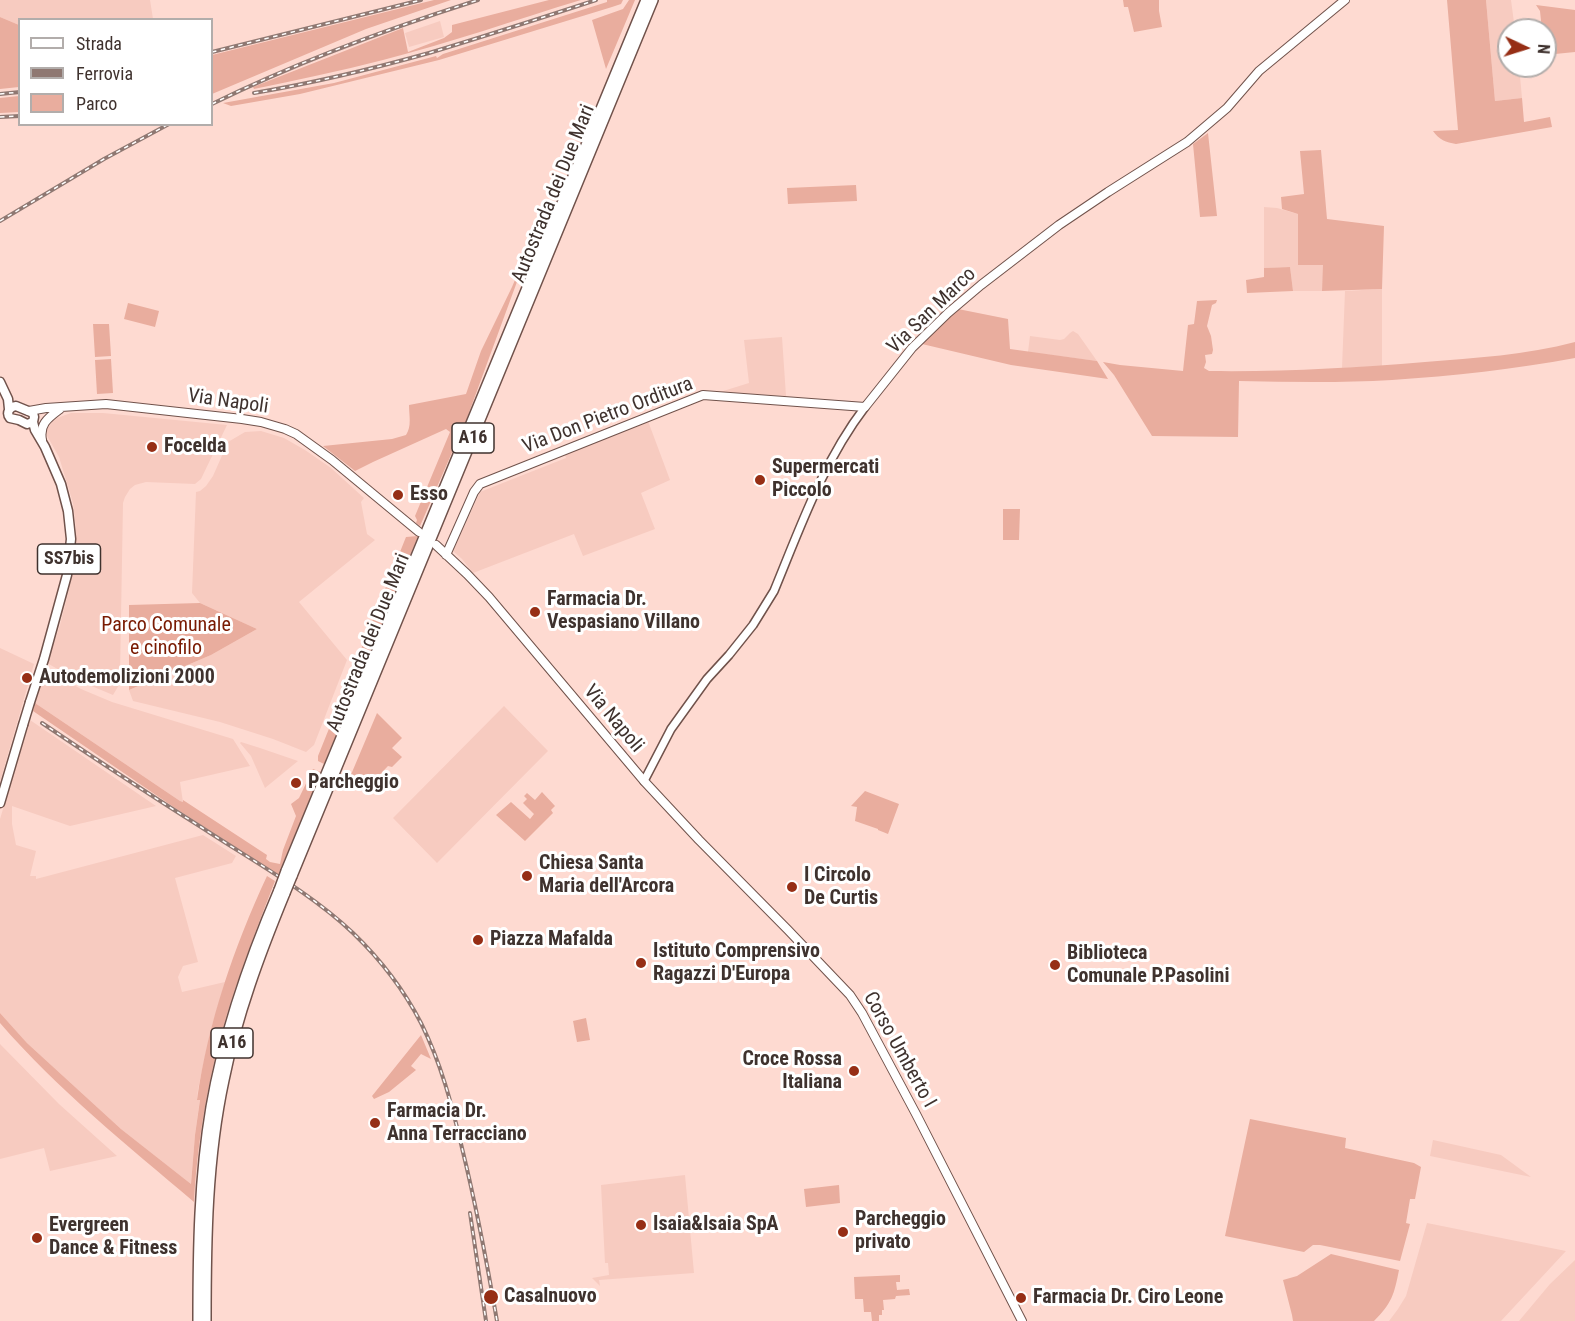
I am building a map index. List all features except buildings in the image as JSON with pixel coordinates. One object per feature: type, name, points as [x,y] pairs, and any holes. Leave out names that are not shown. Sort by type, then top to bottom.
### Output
[{"type":"highway","name":"Autostrada dei Due Mari","points":[[198,1321],[204,1197],[203,1168],[211,1108],[223,1049],[249,963],[282,892],[646,0]]},
{"type":"highway","name":"Autostrada dei Due Mari","points":[[289,874],[654,0]]},
{"type":"highway","name":"Autostrada dei Due Mari","points":[[203,1225],[206,1321]]},
{"type":"main road","name":"Via San Marco","points":[[865,407],[912,348],[981,285],[1059,225],[1187,142],[1227,108],[1259,71],[1345,0]]},
{"type":"main road","points":[[2,386],[8,399],[8,415],[10,418],[30,422],[34,415],[13,406],[9,409]]},
{"type":"main road","points":[[2,386],[24,410]]},
{"type":"main road","name":"Via Don Pietro Orditura","points":[[446,555],[474,492],[480,484],[703,395],[865,407]]},
{"type":"main road","name":"Via Napoli","points":[[24,410],[106,404],[242,419],[285,429],[306,440],[419,532]]},
{"type":"main road","points":[[45,447],[41,437],[42,426],[47,419],[64,407]]},
{"type":"main road","name":"Via Napoli","points":[[30,422],[45,412],[64,407]]},
{"type":"main road","name":"SS7bis","points":[[0,803],[67,575],[71,539],[65,496],[57,473],[30,422]]},
{"type":"main road","name":"SS7bis","points":[[30,422],[40,449],[49,459]]},
{"type":"main road","name":"Via Napoli","points":[[436,545],[489,597],[644,781]]},
{"type":"main road","name":"Corso Umberto I","points":[[644,781],[850,995],[916,1114],[1022,1321]]},
{"type":"street","name":"Via San Marco","points":[[644,781],[671,729],[709,677],[764,609],[774,591],[828,465],[865,407]]},
{"type":"shaded area","points":[[0,0],[150,0],[153,18],[18,18],[18,25],[0,17]]},
{"type":"shaded area","points":[[1486,0],[1511,0],[1513,18],[1497,18],[1497,78],[1520,78],[1522,98],[1495,101]]},
{"type":"shaded area","points":[[440,21],[444,37],[409,47],[405,33]]},
{"type":"shaded area","points":[[1264,207],[1298,214],[1298,265],[1324,264],[1322,291],[1293,291],[1290,267],[1264,268]]},
{"type":"shaded area","points":[[1382,289],[1382,366],[1342,368],[1345,291]]},
{"type":"shaded area","points":[[1073,331],[1078,334],[1097,361],[1028,352],[1030,336],[1060,340]]},
{"type":"shaded area","points":[[782,337],[786,396],[720,392],[749,383],[744,340]]},
{"type":"shaded area","points":[[71,413],[103,413],[227,425],[201,479],[195,484],[146,482],[135,485],[125,497],[123,503],[120,674],[119,685],[113,695],[75,679],[47,663],[69,589],[75,558],[76,529],[73,503],[59,457],[46,434],[50,423]]},
{"type":"shaded area","points":[[648,421],[670,480],[641,493],[655,529],[583,556],[574,534],[473,573],[453,551],[480,492],[566,458],[564,452]]},
{"type":"shaded area","points":[[261,431],[284,438],[305,450],[331,468],[364,498],[361,502],[367,534],[375,540],[299,602],[347,660],[314,745],[306,752],[220,722],[133,701],[129,690],[211,655],[257,629],[200,603],[192,593],[196,492],[206,486],[213,476],[228,442],[245,432]]},
{"type":"shaded area","points":[[0,648],[34,664],[0,782]]},
{"type":"shaded area","points":[[46,669],[81,689],[112,702],[233,739],[250,766],[180,782],[183,802],[180,801],[35,703]]},
{"type":"shaded area","points":[[504,706],[548,751],[437,863],[393,818]]},
{"type":"shaded area","points":[[30,720],[156,806],[70,826],[12,806],[12,824],[16,845],[36,851],[30,876],[36,876],[36,879],[203,835],[236,856],[232,863],[175,878],[198,962],[183,966],[178,977],[182,992],[225,982],[211,1029],[198,1089],[197,1099],[200,1099],[191,1184],[121,1129],[27,1043],[0,1013],[0,819]]},
{"type":"shaded area","points":[[241,742],[298,761],[265,788],[251,756]]},
{"type":"shaded area","points":[[0,1044],[59,1104],[117,1156],[50,1171],[44,1148],[0,1159]]},
{"type":"shaded area","points":[[1433,1140],[1501,1155],[1531,1177],[1430,1156]]},
{"type":"shaded area","points":[[685,1175],[694,1273],[599,1280],[600,1286],[592,1278],[609,1275],[608,1263],[605,1263],[601,1185]]},
{"type":"shaded area","points":[[1427,1223],[1566,1251],[1501,1321],[1389,1321],[1406,1296]]},
{"type":"shaded area","points":[[1575,1260],[1575,1321],[1519,1321],[1550,1284]]},
{"type":"green space","points":[[434,0],[451,0],[366,29],[213,94],[213,55]]},
{"type":"green space","points":[[549,0],[581,0],[458,39],[367,64],[254,89],[253,87],[403,28],[408,52],[444,38],[452,32],[452,25]]},
{"type":"green space","points":[[607,0],[623,0],[621,4],[612,7],[439,60],[300,94],[231,106],[223,103],[334,83],[436,56],[437,58],[443,54],[607,2]]},
{"type":"green space","points":[[629,0],[635,0],[606,69],[592,20],[623,9]]},
{"type":"green space","points":[[1123,0],[1159,0],[1162,27],[1134,32],[1128,7],[1124,7]]},
{"type":"green space","points":[[1447,0],[1486,0],[1495,101],[1522,98],[1524,122],[1550,117],[1552,127],[1456,144],[1443,140],[1435,134],[1433,131],[1458,130]]},
{"type":"green space","points":[[1536,5],[1575,10],[1575,52],[1557,54],[1557,18],[1541,18]]},
{"type":"green space","points":[[0,17],[18,25],[18,87],[0,89]]},
{"type":"green space","points":[[18,96],[18,112],[0,113],[0,98]]},
{"type":"green space","points":[[1208,133],[1217,216],[1200,217],[1193,144]]},
{"type":"green space","points":[[1321,150],[1327,219],[1384,226],[1382,289],[1322,291],[1323,265],[1298,265],[1298,214],[1282,209],[1281,197],[1304,194],[1300,151]]},
{"type":"green space","points":[[856,185],[857,201],[788,204],[787,188]]},
{"type":"green space","points":[[536,230],[467,418],[420,526],[416,523],[415,516],[450,432],[446,429],[355,471],[323,446],[392,439],[406,435],[410,424],[409,405],[466,394],[481,351]]},
{"type":"green space","points":[[1290,267],[1293,291],[1247,293],[1246,280],[1264,277],[1264,268]]},
{"type":"green space","points":[[1217,300],[1212,305],[1207,326],[1213,350],[1212,354],[1205,355],[1204,368],[1209,371],[1317,369],[1444,361],[1519,353],[1575,342],[1575,358],[1484,372],[1392,380],[1239,381],[1238,437],[1152,436],[1114,375],[1103,362],[1183,371],[1188,325],[1194,324],[1197,301]]},
{"type":"green space","points":[[128,303],[159,311],[155,327],[124,319]]},
{"type":"green space","points":[[958,309],[1008,319],[1010,349],[1097,361],[1108,379],[1011,365],[922,344]]},
{"type":"green space","points":[[93,324],[109,324],[111,356],[95,357]]},
{"type":"green space","points":[[111,359],[113,393],[97,394],[95,360]]},
{"type":"green space","points":[[1003,509],[1020,509],[1019,540],[1003,540]]},
{"type":"green space","points":[[418,536],[324,764],[318,761],[318,756],[406,537]]},
{"type":"green space","name":"Parco Comunale e cinofilo","points":[[200,603],[257,629],[211,655],[129,690],[129,605]]},
{"type":"green space","points":[[35,703],[180,801],[183,802],[183,800],[267,855],[266,859],[270,862],[280,864],[296,816],[291,804],[299,798],[313,769],[321,772],[278,875],[33,711]]},
{"type":"green space","points":[[377,713],[402,738],[392,748],[402,757],[392,767],[388,766],[367,788],[350,777]]},
{"type":"green space","points":[[865,791],[899,804],[888,834],[855,821],[857,807],[851,806]]},
{"type":"green space","points":[[542,792],[555,806],[551,810],[553,813],[525,841],[496,815],[511,802],[530,819],[534,814],[523,803],[527,799],[524,796],[527,793],[535,800]]},
{"type":"green space","points":[[267,876],[275,881],[235,989],[213,1067],[199,1148],[194,1202],[45,1071],[0,1023],[0,1013],[27,1043],[121,1129],[191,1184],[200,1100],[197,1100],[208,1042],[233,958]]},
{"type":"green space","points":[[586,1018],[590,1040],[577,1042],[573,1021]]},
{"type":"green space","points":[[421,1035],[431,1059],[421,1054],[411,1066],[416,1070],[389,1092],[374,1099],[372,1096]]},
{"type":"green space","points":[[1250,1119],[1346,1138],[1345,1148],[1414,1163],[1421,1167],[1415,1199],[1410,1199],[1406,1223],[1410,1224],[1400,1261],[1320,1245],[1313,1245],[1304,1252],[1225,1236]]},
{"type":"green space","points":[[839,1185],[840,1203],[806,1207],[804,1189]]},
{"type":"green space","points":[[1331,1254],[1399,1270],[1391,1298],[1374,1321],[1293,1321],[1283,1280],[1297,1276]]},
{"type":"green space","points":[[900,1275],[900,1282],[896,1282],[897,1290],[909,1289],[910,1295],[883,1300],[884,1310],[882,1310],[882,1315],[879,1315],[879,1321],[872,1321],[871,1312],[864,1312],[863,1299],[855,1299],[854,1277]]},
{"type":"railway","points":[[213,52],[421,0]]},
{"type":"railway","points":[[213,104],[343,47],[478,0]]},
{"type":"railway","points":[[254,93],[408,59],[596,0]]},
{"type":"railway","points":[[0,94],[18,92]]},
{"type":"railway","points":[[0,117],[18,116]]},
{"type":"railway","points":[[0,221],[104,159],[165,126]]},
{"type":"railway","points":[[42,723],[318,904],[353,933],[391,975],[421,1023],[445,1084],[472,1191],[497,1321]]},
{"type":"railway","points":[[470,1213],[486,1321]]},
{"type":"place","name":"Focelda","points":[[152,447]]},
{"type":"place","name":"Supermercati Piccolo","points":[[760,480]]},
{"type":"place","name":"Esso","points":[[398,495]]},
{"type":"place","name":"Farmacia Dr. Vespasiano Villano","points":[[535,612]]},
{"type":"place","name":"Autodemolizioni 2000","points":[[27,678]]},
{"type":"place","name":"Parcheggio","points":[[296,783]]},
{"type":"place","name":"Chiesa Santa Maria dell'Arcora","points":[[527,876]]},
{"type":"place","name":"I Circolo De Curtis","points":[[792,887]]},
{"type":"place","name":"Piazza Mafalda","points":[[478,940]]},
{"type":"place","name":"Istituto Comprensivo Ragazzi D'Europa","points":[[641,963]]},
{"type":"place","name":"Biblioteca Comunale P.Pasolini","points":[[1055,965]]},
{"type":"place","name":"Croce Rossa Italiana","points":[[854,1071]]},
{"type":"place","name":"Farmacia Dr. Anna Terracciano","points":[[375,1123]]},
{"type":"place","name":"Isaia&Isaia SpA","points":[[641,1225]]},
{"type":"place","name":"Parcheggio privato","points":[[843,1232]]},
{"type":"place","name":"Evergreen Dance & Fitness","points":[[37,1238]]},
{"type":"place","name":"Casalnuovo","points":[[491,1297]]},
{"type":"place","name":"Farmacia Dr. Ciro Leone","points":[[1021,1298]]}]
